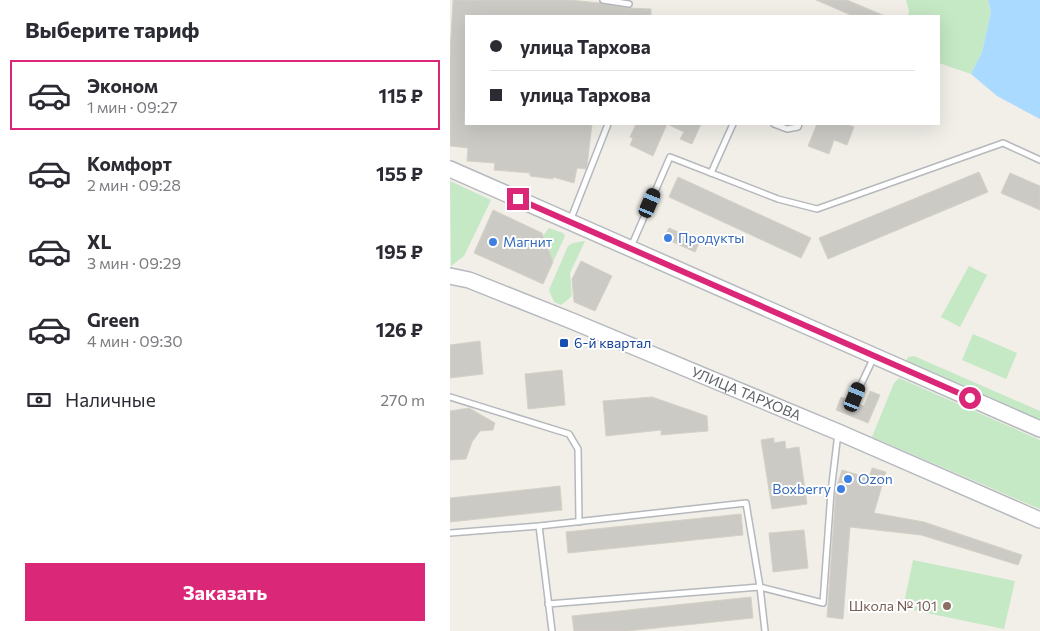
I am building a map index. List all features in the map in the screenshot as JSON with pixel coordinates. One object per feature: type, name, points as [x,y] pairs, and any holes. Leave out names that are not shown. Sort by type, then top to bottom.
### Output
[{"type":"main road","points":[[450,169],[1040,429]]},
{"type":"main road","name":"УЛИЦА ТАРХОВА","points":[[450,276],[469,280],[572,321],[838,432],[1040,520]]},
{"type":"lane","points":[[602,0],[629,4]]},
{"type":"lane","points":[[570,221],[608,125]]},
{"type":"lane","points":[[711,173],[733,125]]},
{"type":"lane","points":[[776,125],[786,129],[798,127],[799,125]]},
{"type":"lane","points":[[630,248],[670,157],[778,199],[817,209],[1003,142],[1040,160]]},
{"type":"lane","points":[[855,397],[874,356]]},
{"type":"lane","points":[[450,397],[569,434],[578,449],[579,522]]},
{"type":"lane","points":[[548,604],[760,587],[822,603],[830,492],[838,432]]},
{"type":"lane","points":[[450,533],[579,522],[746,503],[766,631]]},
{"type":"lane","points":[[539,526],[552,631]]},
{"type":"green space","points":[[906,0],[988,0],[991,12],[982,52],[971,74],[940,63],[940,15],[908,15]]},
{"type":"green space","points":[[450,181],[491,200],[464,256],[451,266]]},
{"type":"green space","points":[[549,228],[563,233],[565,236],[553,262],[543,236]]},
{"type":"green space","points":[[585,241],[570,273],[572,296],[561,305],[554,302],[549,290],[568,246]]},
{"type":"green space","points":[[969,266],[987,275],[960,327],[941,317]]},
{"type":"green space","points":[[973,334],[1017,353],[1006,379],[962,360]]},
{"type":"green space","points":[[914,356],[1040,411],[1040,420],[906,361],[908,357]]},
{"type":"green space","points":[[899,378],[1040,440],[1040,509],[872,437],[894,383]]},
{"type":"green space","points":[[913,560],[1015,581],[1004,629],[903,608]]},
{"type":"water","points":[[988,0],[1040,0],[1040,119],[997,96],[971,74],[982,52],[991,12]]},
{"type":"building","points":[[453,0],[569,0],[628,8],[651,9],[651,15],[465,15],[464,124],[592,125],[587,166],[586,169],[577,168],[574,183],[553,177],[553,179],[530,176],[530,173],[494,170],[495,163],[467,161],[468,148],[450,146],[450,54]]},
{"type":"building","points":[[816,0],[847,0],[883,15],[851,15]]},
{"type":"building","points":[[636,125],[667,125],[653,156],[630,145],[633,138],[630,137]]},
{"type":"building","points":[[669,125],[701,125],[692,144],[680,139],[684,132]]},
{"type":"building","points":[[817,125],[849,125],[854,127],[847,145],[834,140],[829,154],[808,146]]},
{"type":"building","points":[[979,172],[988,192],[828,259],[819,238]]},
{"type":"building","points":[[1010,173],[1040,186],[1040,210],[1001,193]]},
{"type":"building","points":[[678,177],[811,238],[801,258],[669,197]]},
{"type":"building","points":[[493,210],[542,233],[553,262],[543,284],[474,253]]},
{"type":"building","points":[[669,228],[700,241],[695,252],[664,238]]},
{"type":"building","points":[[581,261],[612,276],[595,311],[574,302],[572,279]]},
{"type":"building","points":[[480,341],[483,374],[450,378],[450,345]]},
{"type":"building","points":[[562,370],[565,405],[528,409],[525,374]]},
{"type":"building","points":[[870,391],[880,395],[868,423],[836,410],[841,397],[864,406]]},
{"type":"building","points":[[652,397],[707,416],[708,431],[661,435],[661,430],[606,436],[603,401]]},
{"type":"building","points":[[469,408],[495,423],[493,430],[480,431],[472,442],[466,459],[450,460],[450,411]]},
{"type":"building","points":[[774,438],[774,443],[785,441],[786,449],[799,447],[807,504],[772,509],[761,440]]},
{"type":"building","points":[[872,468],[886,472],[874,513],[924,522],[1022,555],[1018,565],[921,535],[850,527],[843,619],[827,617],[836,489],[842,470],[869,478]]},
{"type":"building","points":[[560,486],[562,510],[450,522],[450,498]]},
{"type":"building","points":[[741,514],[743,535],[568,553],[566,532]]},
{"type":"building","points":[[804,530],[808,568],[773,572],[769,533]]},
{"type":"building","points":[[751,597],[753,618],[627,631],[574,631],[572,616]]},
{"type":"place","name":"Продукты","points":[[668,238]]},
{"type":"place","name":"Магнит","points":[[493,242]]},
{"type":"place","name":"6-й квартал","points":[[564,343]]},
{"type":"place","name":"Ozon","points":[[848,479]]},
{"type":"place","name":"Boxberry","points":[[841,489]]},
{"type":"place","name":"Школа № 101","points":[[947,606]]},
{"type":"route","points":[[518,199],[970,398]]}]
